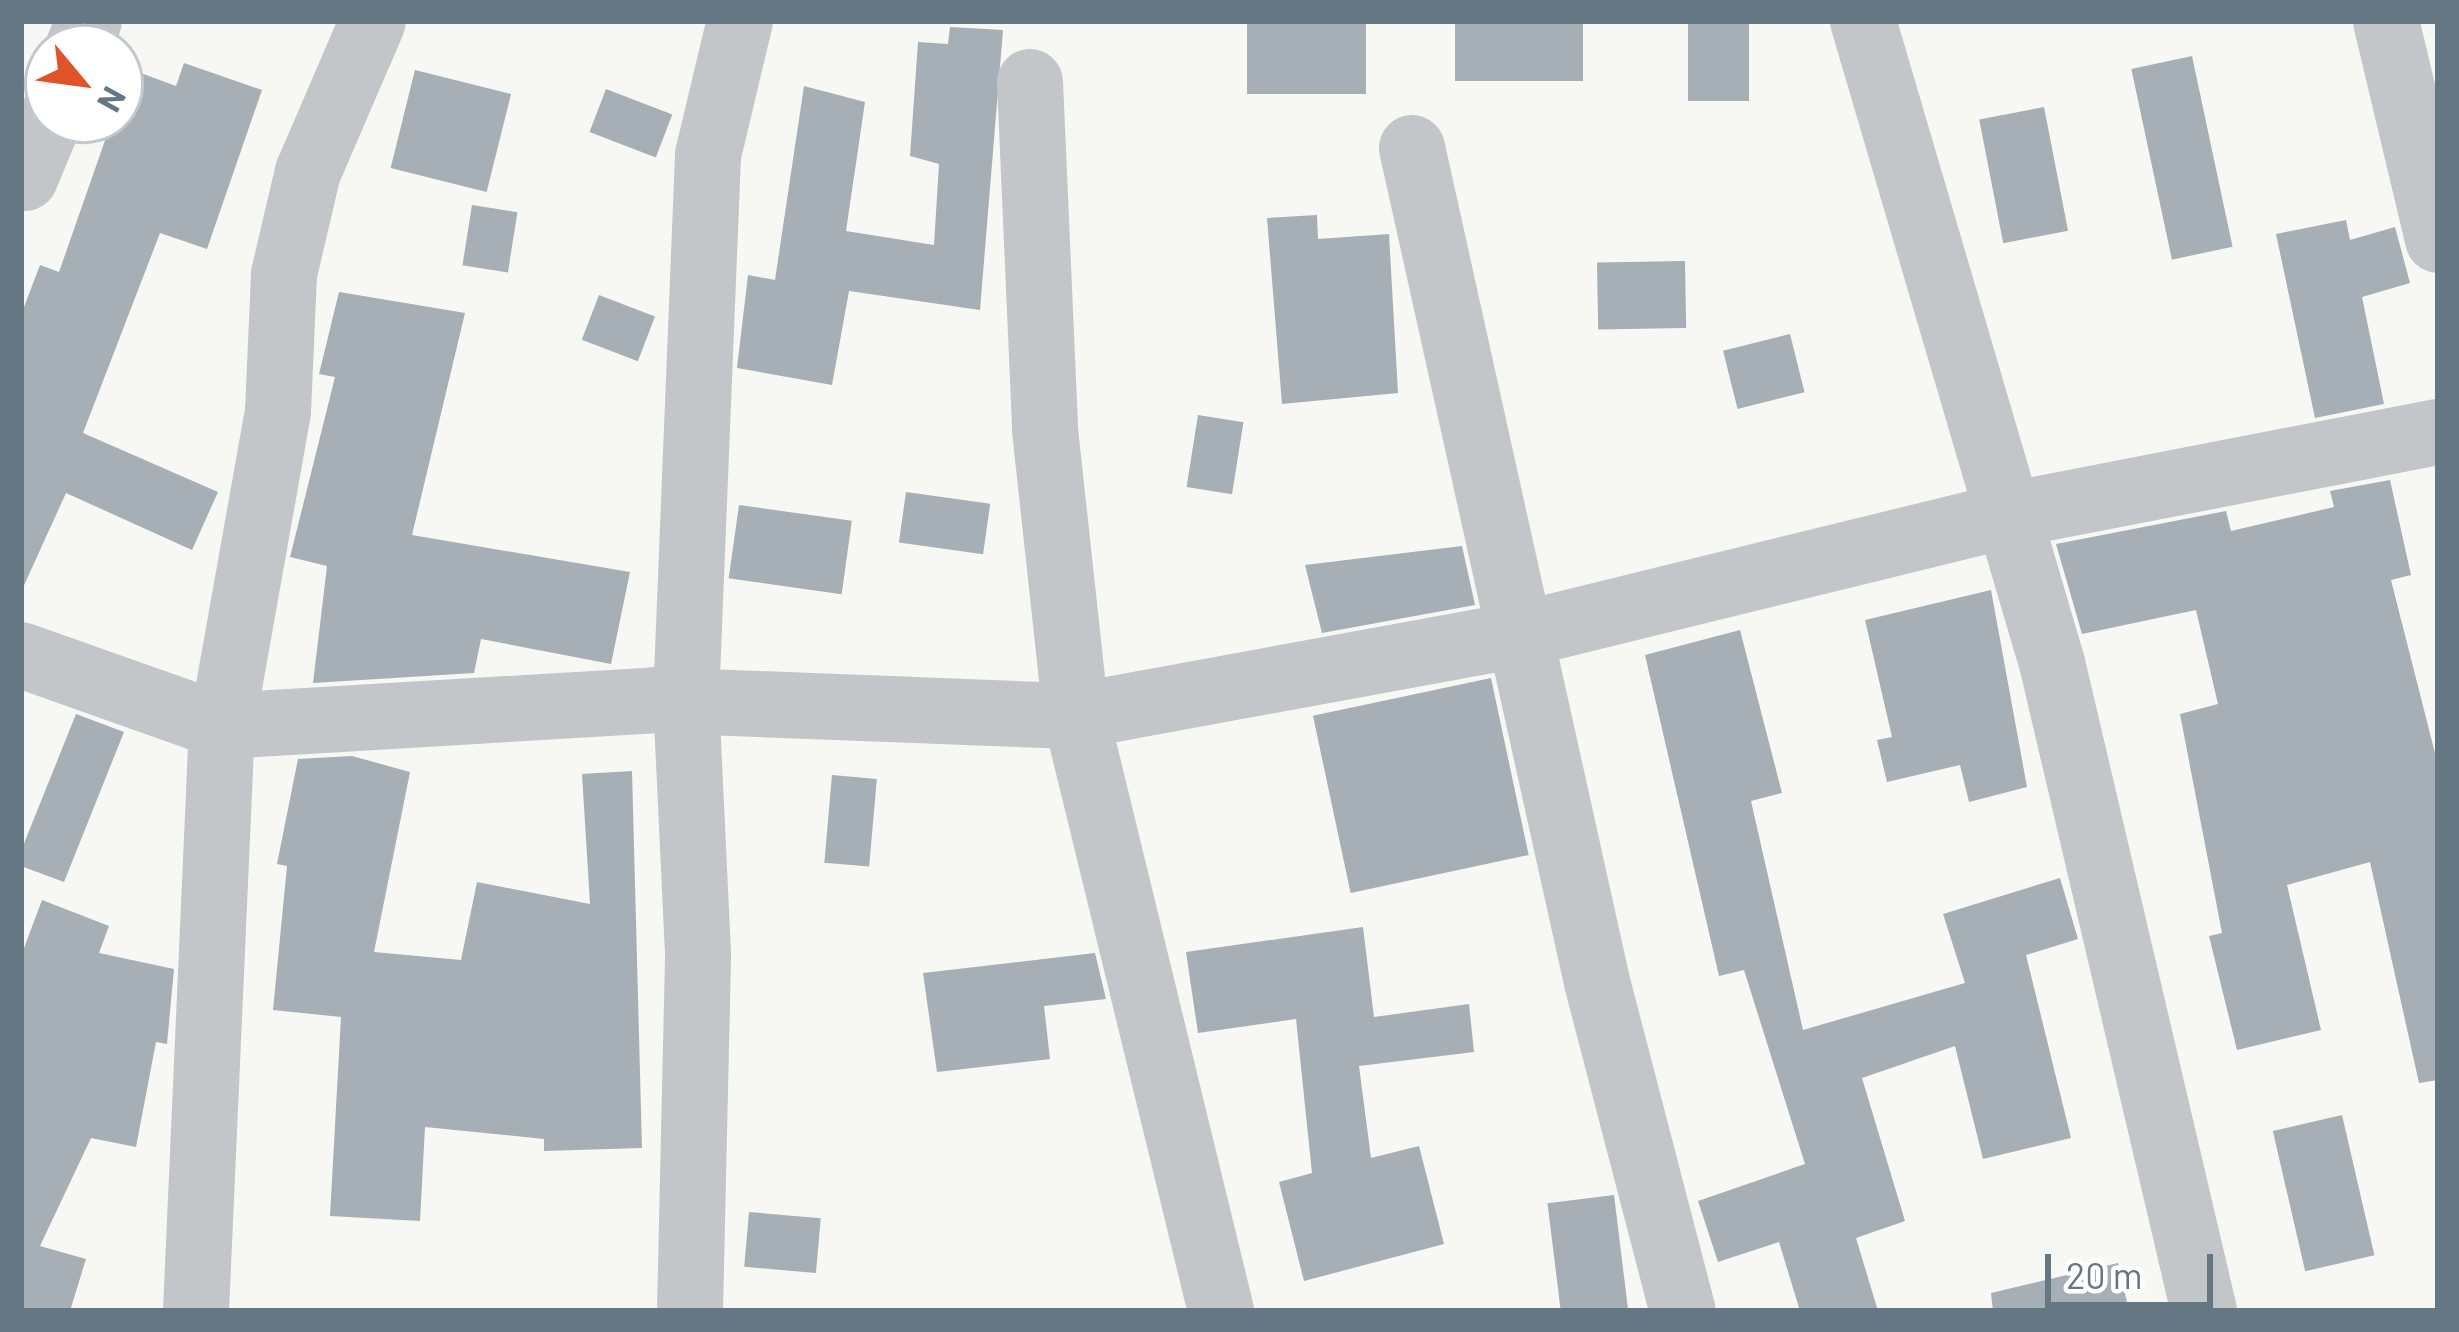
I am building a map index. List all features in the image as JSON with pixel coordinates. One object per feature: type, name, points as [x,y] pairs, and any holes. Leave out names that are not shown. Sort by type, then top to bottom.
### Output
[{"type":"street","points":[[196,1311],[222,726],[278,412],[295,218],[373,21]]},
{"type":"street","points":[[690,1311],[698,953],[686,701],[708,154],[740,21]]},
{"type":"street","points":[[1863,21],[2010,515],[2158,1083],[2204,1311]]},
{"type":"street","points":[[2386,21],[2438,240]]},
{"type":"street","points":[[1030,82],[1045,430],[1076,716],[1221,1311]]},
{"type":"street","points":[[1412,148],[1528,633],[1597,982],[1683,1311]]},
{"type":"street","points":[[21,655],[222,726],[686,701],[1076,716],[1528,633],[2010,515],[2438,432]]},
{"type":"building","points":[[1247,21],[1366,21],[1366,94],[1247,94]]},
{"type":"building","points":[[1455,21],[1583,21],[1583,81],[1455,81]]},
{"type":"building","points":[[1688,21],[1749,21],[1749,101],[1688,101]]},
{"type":"building","points":[[950,27],[1003,30],[980,310],[849,291],[832,385],[737,368],[748,275],[775,280],[804,86],[865,102],[846,231],[934,245],[939,164],[910,156],[918,42],[948,44]]},
{"type":"building","points":[[2192,56],[2233,247],[2172,260],[2131,69]]},
{"type":"building","points":[[184,63],[262,90],[207,249],[160,233],[83,433],[218,492],[192,550],[66,493],[21,592],[21,315],[40,265],[59,272],[104,144],[144,144],[144,74],[176,86]]},
{"type":"building","points":[[415,70],[511,94],[487,192],[391,168]]},
{"type":"building","points":[[606,89],[672,114],[656,157],[590,132]]},
{"type":"building","points":[[2044,107],[2068,231],[2003,243],[1979,120]]},
{"type":"building","points":[[472,205],[517,212],[508,272],[462,265]]},
{"type":"building","points":[[1317,215],[1318,239],[1389,234],[1398,393],[1282,404],[1267,218]]},
{"type":"building","points":[[2346,220],[2350,240],[2395,227],[2410,283],[2362,297],[2384,404],[2315,418],[2276,234]]},
{"type":"building","points":[[1685,261],[1686,328],[1598,330],[1597,263]]},
{"type":"building","points":[[339,292],[465,313],[412,535],[630,572],[611,664],[481,639],[474,673],[313,683],[327,566],[290,557],[335,377],[319,374]]},
{"type":"building","points":[[599,295],[655,317],[638,361],[582,340]]},
{"type":"building","points":[[1790,334],[1805,392],[1738,409],[1723,351]]},
{"type":"building","points":[[1198,415],[1243,422],[1232,494],[1187,487]]},
{"type":"building","points":[[2390,480],[2411,575],[2391,580],[2438,765],[2438,1080],[2419,1083],[2370,862],[2287,885],[2321,1030],[2237,1050],[2209,936],[2222,933],[2180,714],[2218,704],[2196,610],[2082,634],[2056,544],[2226,511],[2231,531],[2334,507],[2330,491]]},
{"type":"building","points":[[906,492],[990,504],[983,554],[899,543]]},
{"type":"building","points":[[739,505],[852,521],[842,594],[729,578]]},
{"type":"building","points":[[1462,546],[1475,605],[1322,633],[1305,565]]},
{"type":"building","points":[[1991,590],[2027,787],[1969,802],[1960,765],[1887,782],[1877,740],[1892,737],[1865,620]]},
{"type":"building","points":[[1740,630],[1782,793],[1751,801],[1803,1030],[1965,983],[1943,914],[2060,878],[2078,939],[2026,955],[2071,1138],[1983,1159],[1955,1046],[1862,1078],[1905,1221],[1856,1238],[1878,1311],[1800,1311],[1779,1242],[1718,1262],[1698,1201],[1805,1164],[1744,970],[1719,976],[1645,655]]},
{"type":"building","points":[[1491,678],[1529,855],[1351,893],[1313,716]]},
{"type":"building","points":[[76,714],[124,732],[64,882],[21,866],[21,851]]},
{"type":"building","points":[[352,756],[410,772],[374,952],[461,960],[477,882],[590,904],[582,774],[632,771],[642,1148],[544,1151],[544,1139],[425,1127],[420,1221],[330,1216],[341,1017],[273,1010],[287,866],[277,864],[298,759]]},
{"type":"building","points":[[832,775],[877,779],[869,867],[824,863]]},
{"type":"building","points":[[42,900],[109,926],[99,953],[174,969],[167,1044],[156,1042],[136,1147],[91,1138],[40,1246],[86,1259],[70,1311],[21,1311],[21,956]]},
{"type":"building","points":[[1363,927],[1374,1017],[1469,1004],[1474,1052],[1359,1066],[1371,1158],[1419,1146],[1444,1244],[1304,1281],[1279,1182],[1312,1173],[1296,1019],[1198,1033],[1186,952]]},
{"type":"building","points":[[1095,953],[1106,999],[1044,1006],[1050,1059],[937,1072],[923,973]]},
{"type":"building","points":[[2342,1115],[2374,1255],[2305,1271],[2273,1131]]},
{"type":"building","points":[[1614,1195],[1628,1308],[1561,1311],[1547,1203]]},
{"type":"building","points":[[749,1212],[821,1218],[816,1273],[744,1267]]},
{"type":"building","points":[[2118,1263],[2129,1311],[1993,1311],[1991,1293]]}]
